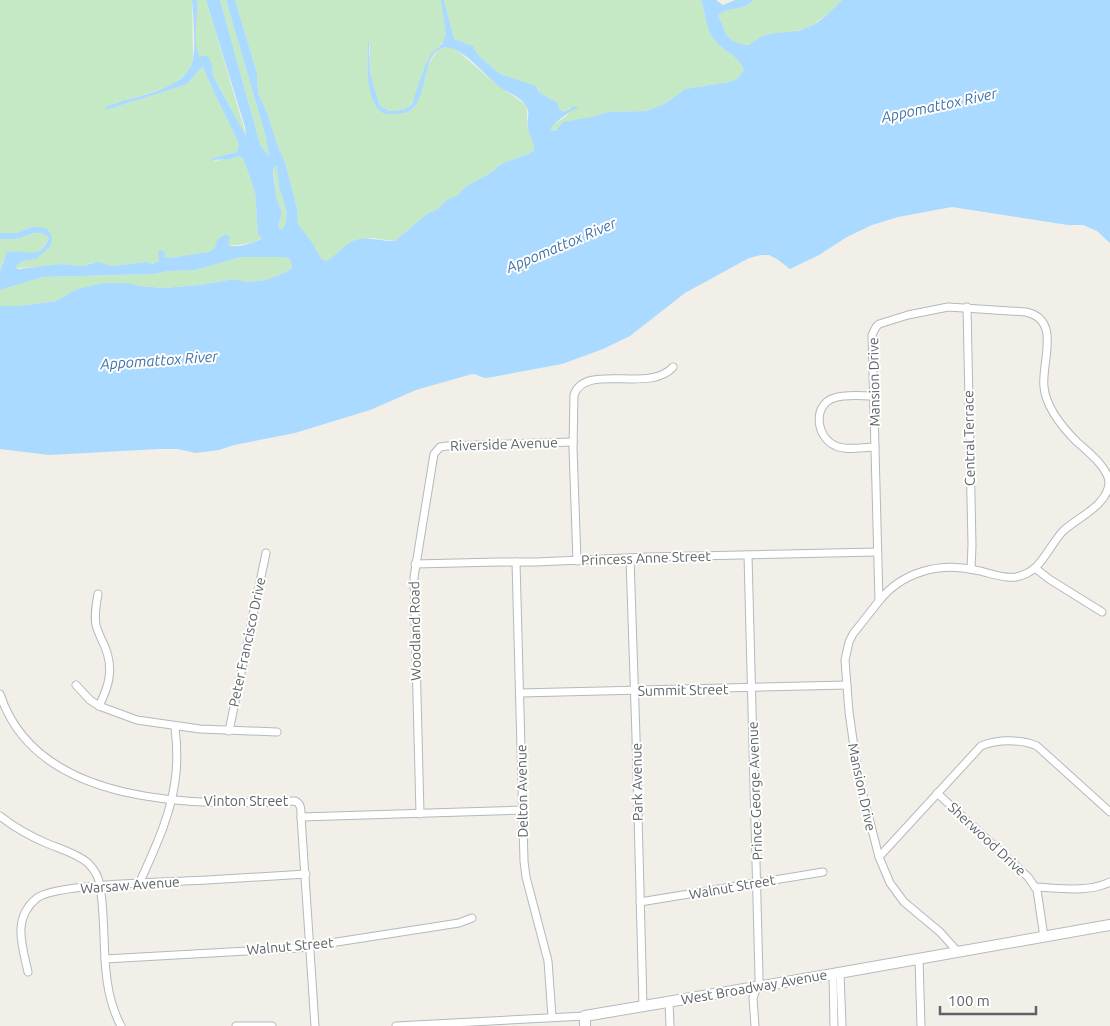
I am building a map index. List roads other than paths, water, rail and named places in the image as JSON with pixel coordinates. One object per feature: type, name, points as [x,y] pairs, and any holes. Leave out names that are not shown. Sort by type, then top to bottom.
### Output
[{"type":"main road","name":"West Broadway Avenue","points":[[585,1021],[643,1006],[837,974],[1110,925]]},
{"type":"street","name":"Mansion Drive","points":[[879,601],[872,335],[876,327],[879,324],[908,315],[948,307],[967,307],[1034,314],[1043,321],[1046,330],[1043,381],[1046,397],[1067,431],[1095,458],[1107,475],[1109,482],[1107,490],[1097,505],[1064,531],[1035,568],[1024,575],[1015,577],[995,575],[971,569],[946,567],[922,571],[891,588],[853,634],[845,660],[850,722],[858,774],[879,857],[896,893],[940,932],[958,952]]},
{"type":"street","name":"Central Terrace","points":[[967,307],[971,569]]},
{"type":"street","points":[[577,561],[573,442],[574,395],[582,384],[597,378],[622,380],[654,378],[663,376],[673,367]]},
{"type":"street","points":[[874,396],[834,398],[825,403],[819,420],[824,437],[834,446],[841,448],[875,447]]},
{"type":"street","name":"Riverside Avenue","points":[[436,450],[447,446],[573,442]]},
{"type":"street","name":"Woodland Road","points":[[420,814],[414,577],[436,450]]},
{"type":"street","name":"Princess Anne Street","points":[[415,564],[877,552]]},
{"type":"street","name":"Peter Francisco Drive","points":[[229,731],[266,553]]},
{"type":"street","name":"Prince George Avenue","points":[[748,555],[760,976],[754,998],[755,1026]]},
{"type":"street","name":"Park Avenue","points":[[630,558],[643,1006]]},
{"type":"street","name":"Delton Avenue","points":[[516,562],[522,810],[526,877],[548,961],[552,1017]]},
{"type":"street","points":[[1035,568],[1049,579],[1102,612]]},
{"type":"street","points":[[98,594],[96,626],[107,651],[110,670],[107,688],[99,706]]},
{"type":"street","points":[[76,685],[86,697],[99,706],[124,716],[175,727],[277,732]]},
{"type":"street","name":"Summit Street","points":[[520,694],[846,685]]},
{"type":"street","name":"Vinton Street","points":[[0,694],[12,721],[24,739],[42,756],[56,766],[95,783],[132,793],[172,800],[223,803],[295,802],[300,806],[301,817],[522,810]]},
{"type":"street","points":[[139,884],[164,827],[172,800],[176,768],[175,727]]},
{"type":"street","name":"Sherwood Drive","points":[[879,857],[981,746],[990,743],[1023,741],[1039,748],[1110,812]]},
{"type":"street","name":"Sherwood Drive","points":[[937,793],[1028,877],[1035,887],[1044,937]]},
{"type":"street","points":[[0,816],[26,833],[74,855],[87,863],[96,874],[100,886],[112,1006],[122,1026]]},
{"type":"street","points":[[301,817],[315,1026]]},
{"type":"street","name":"Walnut Street","points":[[640,902],[823,872]]},
{"type":"street","name":"Warsaw Avenue","points":[[28,972],[20,928],[24,914],[30,906],[37,898],[50,892],[100,886],[306,874]]},
{"type":"street","name":"Sherwood Drive","points":[[1035,887],[1085,888],[1100,886],[1110,882]]},
{"type":"street","name":"Walnut Street","points":[[106,959],[310,946],[459,923],[472,918]]},
{"type":"street","points":[[919,959],[921,1026]]},
{"type":"street","points":[[834,1026],[837,974]]},
{"type":"street","points":[[837,974],[842,1026]]},
{"type":"street","points":[[669,1002],[670,1026]]},
{"type":"street","name":"West Broadway Avenue","points":[[396,1026],[493,1023],[552,1017],[585,1021]]},
{"type":"street","points":[[236,1026],[272,1026]]},
{"type":"water","name":"Appomattox River","points":[[192,0],[197,0],[197,50],[200,57],[206,55],[210,59],[213,76],[246,136],[245,127],[206,0],[220,0],[260,144],[269,157],[266,138],[226,0],[235,0],[257,73],[258,93],[285,162],[297,208],[298,224],[312,242],[321,258],[326,261],[348,244],[360,239],[395,241],[428,213],[438,209],[445,201],[458,195],[465,187],[492,172],[501,164],[534,150],[529,134],[528,111],[524,103],[496,84],[464,55],[451,48],[442,48],[433,55],[420,97],[415,106],[407,112],[384,114],[376,106],[372,98],[368,79],[368,42],[370,73],[380,106],[389,111],[405,109],[412,104],[425,65],[432,53],[442,44],[446,35],[441,0],[444,0],[454,39],[473,46],[478,55],[500,74],[536,86],[540,93],[558,103],[561,111],[575,106],[579,108],[551,127],[551,131],[556,130],[563,122],[608,112],[646,111],[666,103],[685,89],[729,82],[738,78],[744,70],[742,65],[715,41],[707,26],[701,0],[716,0],[723,5],[735,0],[754,0],[745,6],[726,11],[718,16],[731,40],[749,45],[766,35],[798,31],[814,25],[842,0],[1110,0],[1110,243],[1097,231],[1083,225],[1068,225],[952,207],[898,217],[872,225],[847,237],[819,255],[790,269],[769,255],[749,258],[685,293],[630,336],[603,349],[562,364],[487,378],[472,374],[416,390],[370,410],[295,433],[234,445],[219,450],[196,453],[177,449],[160,449],[49,455],[0,449],[0,306],[20,306],[56,301],[75,290],[103,283],[129,283],[164,288],[234,279],[248,282],[266,280],[292,268],[290,259],[284,257],[241,257],[195,270],[153,274],[43,277],[0,290],[0,271],[7,252],[37,252],[41,250],[49,238],[41,233],[37,233],[14,239],[1,239],[0,233],[17,233],[31,227],[44,228],[51,235],[50,247],[36,259],[23,261],[17,265],[16,268],[19,269],[62,264],[81,266],[98,262],[112,266],[146,262],[153,264],[159,261],[158,252],[160,250],[165,253],[164,257],[169,258],[209,252],[215,248],[217,240],[224,235],[228,235],[230,238],[228,245],[232,246],[245,245],[261,239],[258,235],[255,192],[243,158],[239,156],[230,159],[211,160],[237,152],[239,144],[203,67],[187,84],[109,109],[104,108],[169,86],[189,70],[194,52]],"holes":[[[276,166],[286,214],[282,230],[278,227],[282,212],[277,200],[273,173],[273,168]]]}]
